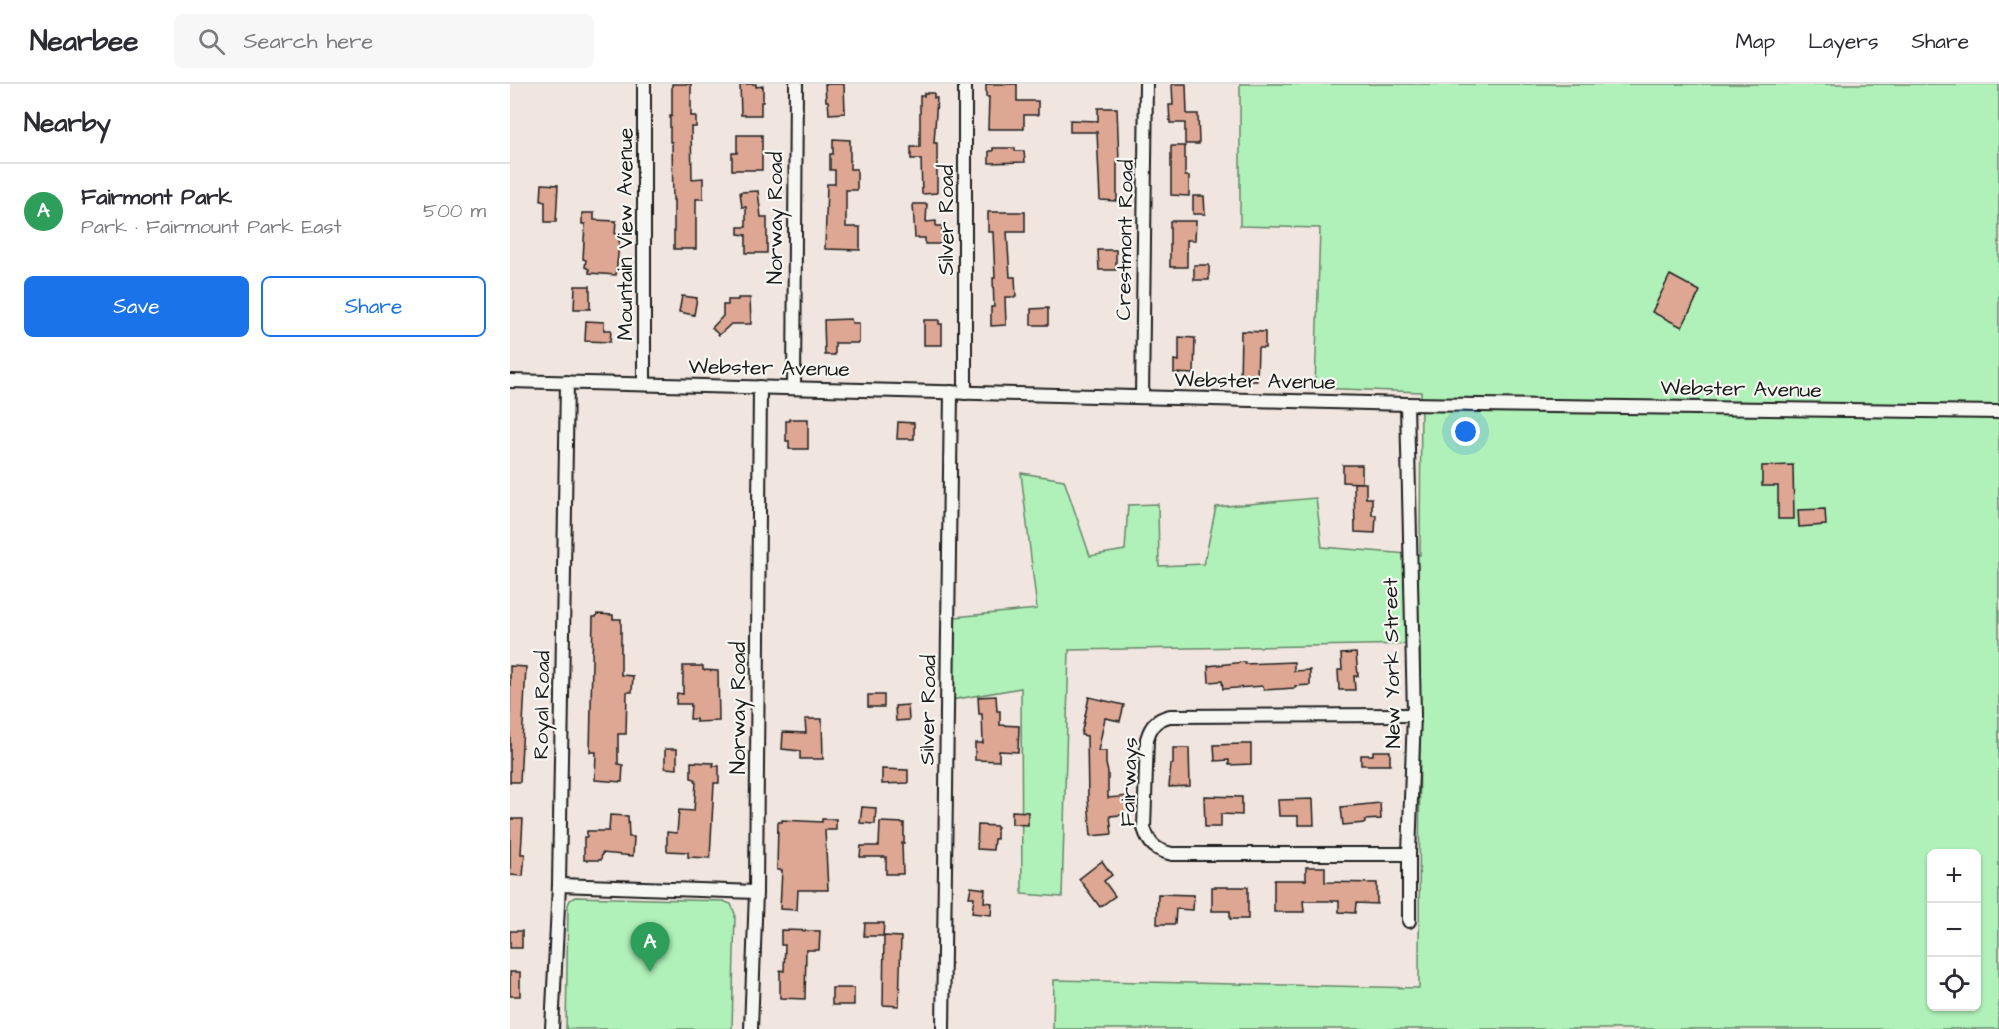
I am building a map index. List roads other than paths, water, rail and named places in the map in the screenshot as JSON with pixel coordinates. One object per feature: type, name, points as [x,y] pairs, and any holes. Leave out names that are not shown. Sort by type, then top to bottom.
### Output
[{"type":"street","name":"Mountain View Avenue","points":[[644,84],[644,384]]},
{"type":"street","name":"Norway Road","points":[[794,388],[796,84]]},
{"type":"street","name":"Silver Road","points":[[965,84],[965,393]]},
{"type":"street","name":"Crestmont Road","points":[[1142,397],[1146,84]]},
{"type":"street","name":"Webster Avenue","points":[[510,381],[1407,404],[1999,412]]},
{"type":"street","name":"Royal Road","points":[[552,1029],[559,885],[567,382]]},
{"type":"street","name":"Norway Road","points":[[751,1029],[756,892],[760,387]]},
{"type":"street","name":"Silver Road","points":[[943,1029],[951,392]]},
{"type":"street","name":"New York Street","points":[[1407,404],[1414,715],[1409,921]]},
{"type":"street","name":"Fairways","points":[[1409,854],[1172,854],[1161,851],[1152,846],[1144,828],[1147,739],[1149,730],[1155,722],[1162,717],[1170,716],[1414,715]]},
{"type":"street","points":[[559,885],[756,892]]},
{"type":"place","name":"Fairmont Park","points":[[650,972]]}]
